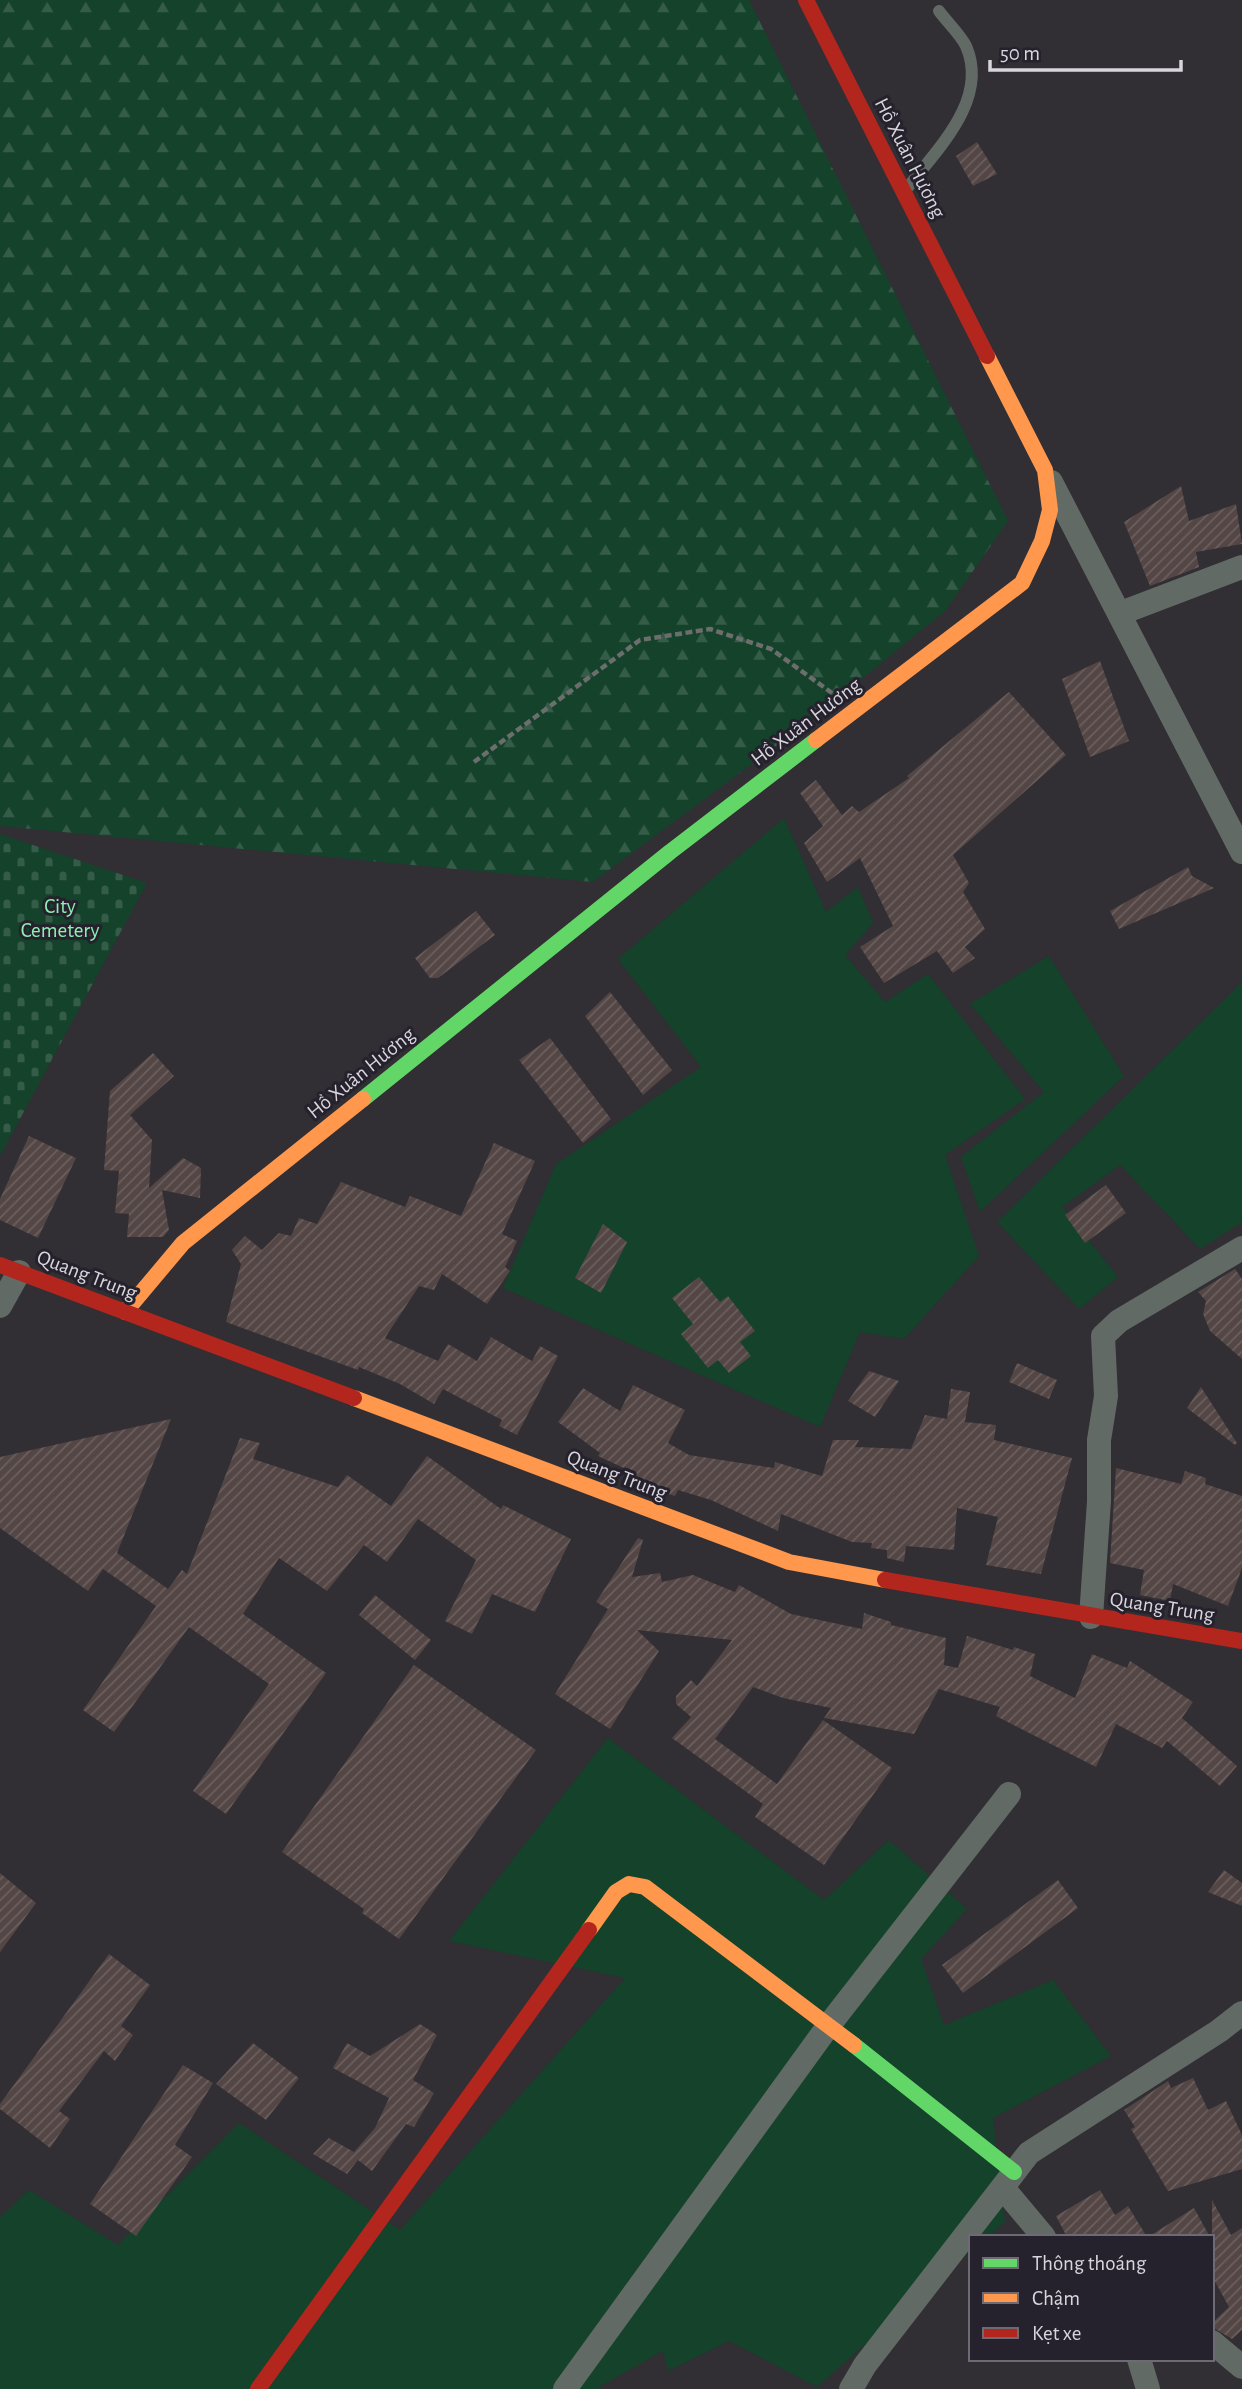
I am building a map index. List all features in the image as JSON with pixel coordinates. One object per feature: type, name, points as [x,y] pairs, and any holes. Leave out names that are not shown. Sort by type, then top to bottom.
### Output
[{"type":"street","name":"Hồ Xuân Hương","points":[[124,1312],[183,1243],[659,861],[1021,583],[1042,541],[1050,510],[1045,470],[806,0]]},
{"type":"street","points":[[1045,470],[1242,852]]},
{"type":"street","points":[[1121,613],[1242,568]]},
{"type":"street","points":[[1091,1617],[1099,1501],[1099,1440],[1105,1396],[1103,1336],[1119,1321],[1242,1248]]},
{"type":"street","points":[[0,1307],[10,1268]]},
{"type":"street","name":"Quang Trung","points":[[10,1268],[789,1562],[1091,1617],[1242,1641]]},
{"type":"street","points":[[565,2389],[829,2025],[1009,1794]]},
{"type":"street","points":[[258,2389],[616,1892],[629,1884],[645,1887],[829,2025],[1009,2180],[1043,2235]]},
{"type":"street","points":[[851,2389],[865,2365],[1029,2153],[1219,2031],[1242,2013]]},
{"type":"street","points":[[1214,2344],[1242,2367]]},
{"type":"street","points":[[1140,2361],[1148,2389]]},
{"type":"lane","points":[[904,193],[963,113],[972,85],[966,47],[939,11]]},
{"type":"path","points":[[474,762],[639,640],[710,629],[772,649],[855,710]]},
{"type":"green space","points":[[0,0],[749,0],[1008,521],[945,611],[811,720],[593,882],[0,826]]},
{"type":"green space","points":[[784,818],[826,912],[858,887],[873,923],[845,955],[885,1002],[928,974],[1025,1099],[945,1155],[979,1256],[904,1339],[860,1332],[820,1427],[503,1288],[556,1164],[701,1067],[618,959]]},
{"type":"green space","name":"City Cemetery","points":[[0,834],[147,883],[0,1156]]},
{"type":"green space","points":[[1049,956],[1124,1076],[980,1212],[961,1157],[1044,1092],[970,1004]]},
{"type":"green space","points":[[1242,982],[1242,1222],[1200,1249],[1120,1165],[1062,1207],[1118,1277],[1079,1309],[997,1222]]},
{"type":"green space","points":[[608,1738],[824,1900],[889,1840],[967,1909],[921,1959],[944,2025],[1053,1980],[1111,2056],[993,2118],[1005,2222],[990,2235],[969,2235],[969,2253],[817,2387],[729,2341],[668,2371],[663,2351],[599,2387],[600,2389],[0,2389],[0,2217],[29,2190],[118,2245],[239,2123],[400,2230],[625,1978],[449,1941]]},
{"type":"building","points":[[977,142],[997,174],[973,186],[956,156]]},
{"type":"building","points":[[1181,486],[1189,521],[1236,504],[1242,544],[1196,552],[1199,567],[1150,586],[1124,522]]},
{"type":"building","points":[[1100,661],[1129,741],[1090,757],[1062,679]]},
{"type":"building","points":[[1009,692],[1066,755],[953,855],[969,883],[963,892],[985,929],[965,947],[975,958],[953,973],[937,951],[884,983],[860,947],[893,926],[860,858],[827,882],[804,843],[823,826],[800,793],[816,780],[842,815],[852,806],[859,812],[909,778],[907,776]]},
{"type":"building","points":[[1188,867],[1192,876],[1214,888],[1119,929],[1110,911]]},
{"type":"building","points":[[476,911],[495,935],[438,978],[430,978],[415,958]]},
{"type":"building","points":[[610,992],[672,1070],[643,1095],[585,1016]]},
{"type":"building","points":[[550,1038],[611,1119],[583,1143],[519,1060]]},
{"type":"building","points":[[153,1053],[174,1076],[130,1115],[152,1140],[149,1188],[183,1158],[201,1168],[200,1198],[162,1190],[169,1230],[163,1237],[127,1237],[129,1214],[115,1213],[119,1171],[104,1170],[110,1091]]},
{"type":"building","points":[[29,1136],[76,1158],[38,1238],[0,1220],[0,1199]]},
{"type":"building","points":[[494,1143],[535,1161],[502,1234],[517,1241],[505,1267],[510,1271],[487,1304],[442,1274],[434,1290],[419,1286],[385,1338],[438,1361],[448,1344],[477,1361],[491,1337],[532,1361],[540,1346],[558,1356],[517,1435],[499,1426],[502,1420],[443,1389],[434,1404],[400,1384],[359,1367],[358,1370],[226,1322],[241,1264],[232,1250],[245,1236],[262,1250],[279,1233],[291,1236],[299,1218],[317,1224],[341,1182],[405,1207],[410,1196],[461,1216]]},
{"type":"building","points":[[1106,1185],[1126,1213],[1085,1243],[1065,1215]]},
{"type":"building","points":[[603,1224],[627,1242],[601,1293],[575,1278]]},
{"type":"building","points":[[1235,1269],[1242,1279],[1242,1359],[1210,1331],[1203,1314],[1206,1301],[1198,1292]]},
{"type":"building","points":[[699,1277],[720,1302],[728,1296],[755,1331],[740,1342],[751,1356],[729,1373],[718,1360],[708,1368],[681,1334],[693,1324],[672,1298]]},
{"type":"building","points":[[1017,1363],[1057,1380],[1049,1399],[1009,1382]]},
{"type":"building","points":[[869,1371],[899,1381],[875,1417],[848,1401]]},
{"type":"building","points":[[633,1385],[685,1410],[668,1443],[689,1455],[774,1468],[775,1462],[822,1476],[833,1440],[859,1440],[855,1447],[911,1449],[925,1415],[947,1419],[951,1389],[970,1392],[965,1422],[996,1425],[994,1440],[1072,1458],[1041,1574],[986,1565],[998,1517],[957,1508],[954,1550],[906,1546],[904,1562],[887,1558],[887,1550],[871,1548],[872,1543],[852,1542],[781,1514],[778,1531],[711,1500],[678,1490],[675,1496],[656,1490],[626,1473],[628,1470],[598,1456],[600,1453],[558,1422],[583,1388],[620,1411]]},
{"type":"building","points":[[1201,1387],[1237,1443],[1235,1445],[1187,1408]]},
{"type":"building","points":[[171,1419],[117,1553],[168,1589],[182,1570],[187,1574],[240,1438],[260,1443],[253,1459],[338,1487],[347,1475],[391,1506],[427,1456],[501,1509],[503,1505],[571,1539],[535,1612],[492,1594],[472,1634],[445,1621],[476,1560],[418,1519],[387,1562],[364,1545],[327,1591],[279,1558],[243,1614],[326,1673],[226,1814],[193,1791],[269,1684],[189,1627],[114,1732],[83,1710],[156,1606],[103,1569],[88,1591],[0,1528],[0,1457]]},
{"type":"building","points":[[1116,1468],[1181,1484],[1185,1471],[1206,1478],[1205,1484],[1242,1496],[1242,1568],[1228,1606],[1173,1584],[1170,1601],[1140,1595],[1144,1570],[1110,1563]]},
{"type":"building","points":[[638,1538],[643,1540],[632,1577],[660,1573],[662,1582],[693,1575],[735,1592],[739,1585],[791,1614],[862,1629],[864,1613],[891,1622],[891,1625],[946,1638],[944,1665],[958,1668],[967,1636],[1013,1650],[1014,1647],[1035,1654],[1030,1676],[1075,1698],[1092,1654],[1127,1668],[1130,1661],[1193,1702],[1182,1718],[1237,1766],[1220,1786],[1167,1741],[1162,1748],[1116,1724],[1096,1767],[996,1716],[1000,1707],[939,1689],[914,1734],[824,1718],[831,1708],[783,1698],[753,1687],[715,1739],[777,1784],[823,1720],[892,1768],[824,1865],[755,1817],[763,1804],[672,1738],[691,1717],[676,1704],[676,1696],[691,1680],[697,1686],[732,1640],[637,1630],[659,1651],[610,1729],[555,1694],[608,1609],[596,1602]]},
{"type":"building","points":[[375,1595],[431,1640],[415,1660],[359,1615]]},
{"type":"building","points":[[414,1665],[536,1750],[399,1939],[362,1913],[364,1909],[282,1852]]},
{"type":"building","points":[[1224,1870],[1242,1883],[1242,1906],[1208,1892]]},
{"type":"building","points":[[0,1873],[36,1903],[0,1952]]},
{"type":"building","points":[[1058,1880],[1078,1908],[963,1993],[942,1965]]},
{"type":"building","points":[[109,1954],[150,1985],[121,2026],[133,2035],[115,2061],[104,2051],[59,2111],[70,2119],[50,2148],[0,2109],[0,2104]]},
{"type":"building","points":[[420,2024],[437,2035],[413,2080],[434,2093],[414,2127],[406,2124],[372,2171],[358,2160],[347,2174],[313,2154],[329,2138],[354,2152],[375,2128],[389,2098],[333,2068],[347,2043],[370,2056]]},
{"type":"building","points":[[253,2043],[299,2078],[266,2120],[216,2084]]},
{"type":"building","points":[[183,2065],[213,2083],[175,2145],[192,2157],[136,2236],[90,2204]]},
{"type":"building","points":[[1193,2078],[1208,2110],[1226,2101],[1242,2135],[1242,2169],[1168,2191],[1131,2129],[1135,2127],[1124,2110],[1168,2081],[1171,2088]]},
{"type":"building","points":[[1100,2190],[1115,2215],[1128,2206],[1146,2235],[1066,2235],[1056,2216]]},
{"type":"building","points":[[1212,2200],[1231,2235],[1242,2228],[1242,2330],[1232,2339],[1214,2328],[1214,2321],[1229,2307],[1214,2280]]},
{"type":"building","points":[[1194,2208],[1209,2235],[1151,2235]]},
{"type":"traffic: fast","points":[[363,1099],[670,852],[816,740]]},
{"type":"traffic: fast","points":[[854,2045],[1014,2172]]},
{"type":"traffic: slow","points":[[816,740],[1022,583],[1042,541],[1050,510],[1045,470],[987,356]]},
{"type":"traffic: slow","points":[[125,1312],[183,1243],[363,1099]]},
{"type":"traffic: slow","points":[[354,1398],[789,1562],[885,1580]]},
{"type":"traffic: slow","points":[[589,1930],[616,1892],[629,1884],[645,1887],[854,2045]]},
{"type":"traffic: jam","points":[[806,0],[987,356]]},
{"type":"traffic: jam","points":[[0,1265],[354,1398]]},
{"type":"traffic: jam","points":[[885,1580],[1242,1641]]},
{"type":"traffic: jam","points":[[258,2389],[589,1930]]}]
